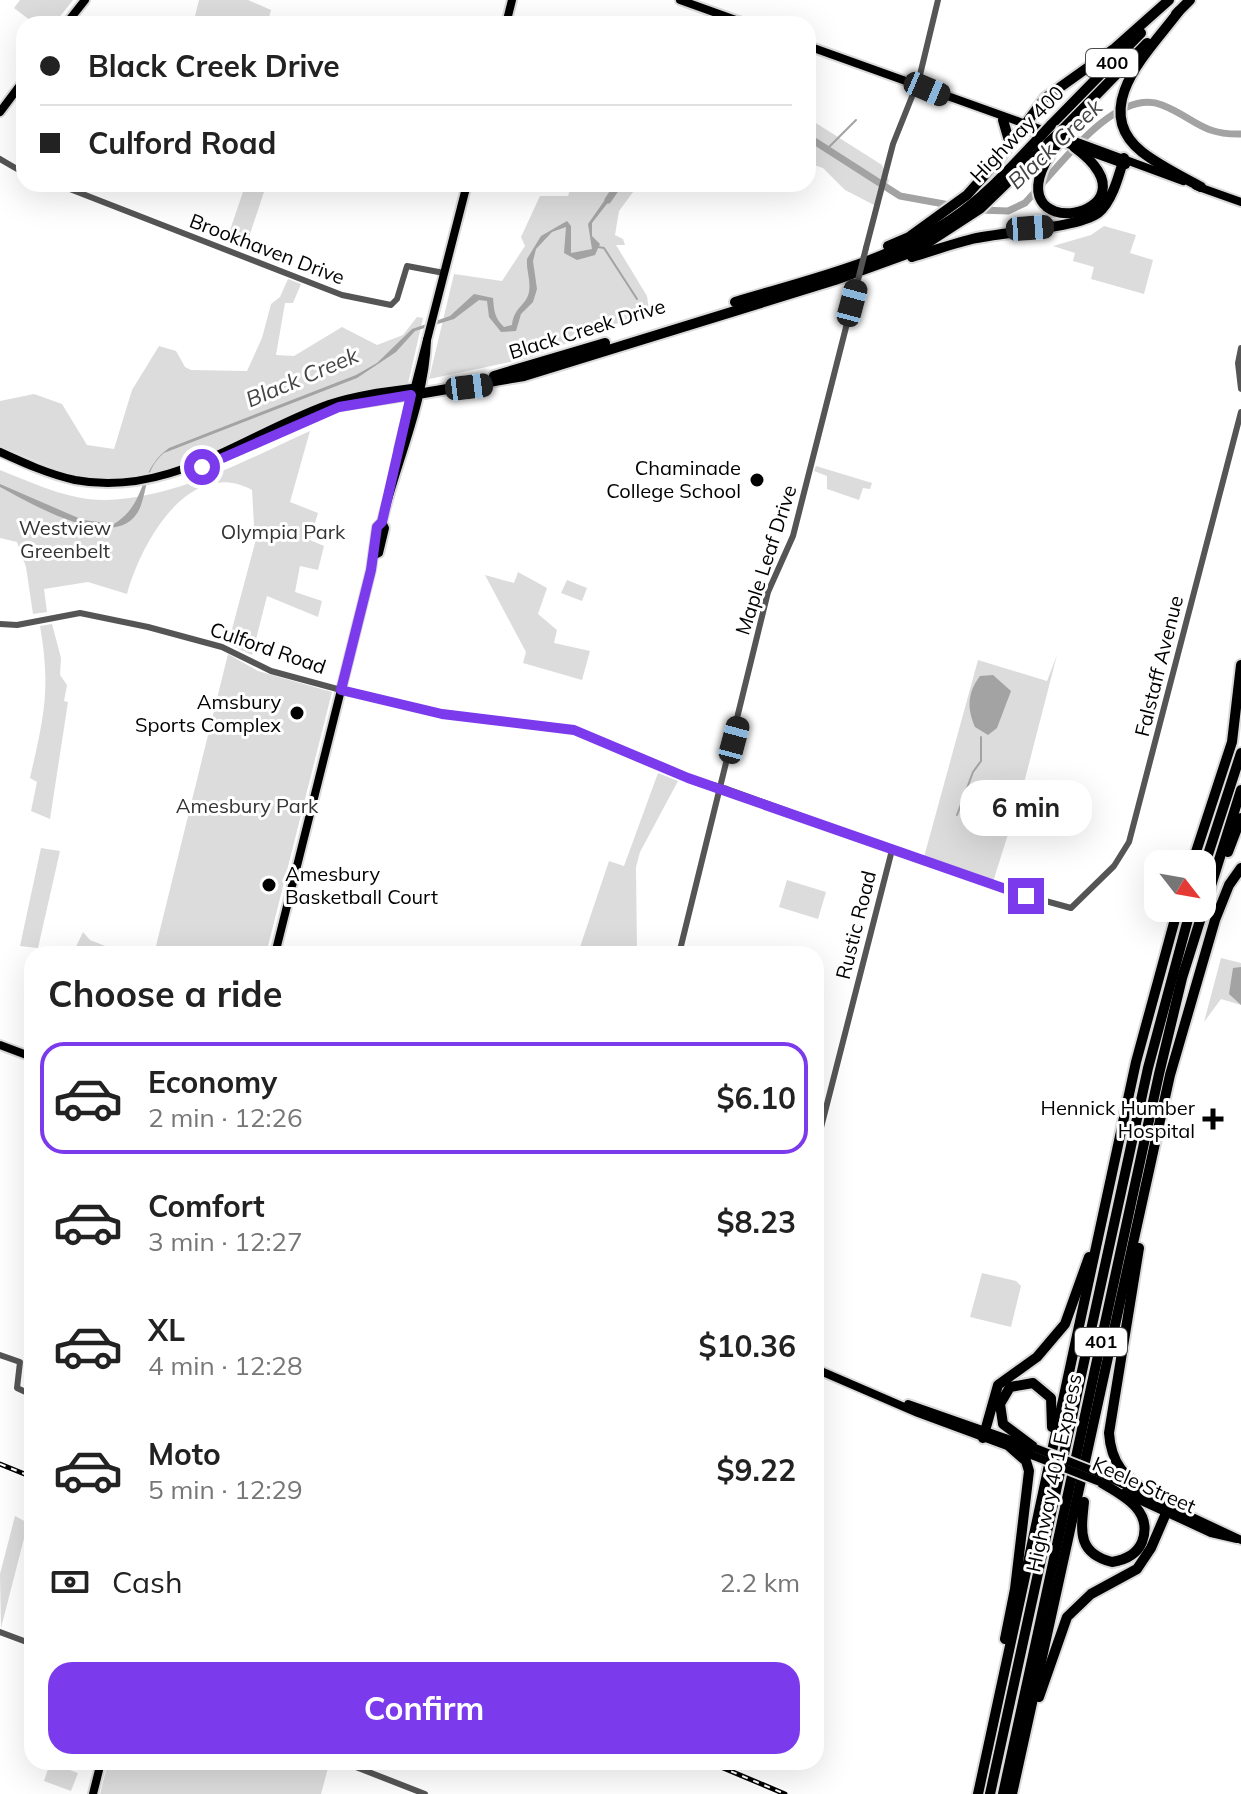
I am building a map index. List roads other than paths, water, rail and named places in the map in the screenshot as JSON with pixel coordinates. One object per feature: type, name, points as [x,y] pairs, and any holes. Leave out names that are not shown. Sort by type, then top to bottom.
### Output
[{"type":"highway","points":[[862,267],[953,219],[975,201],[1022,125],[1054,90],[1108,53],[1171,0]]},
{"type":"highway","name":"Highway 400","points":[[862,267],[915,251],[1047,143],[1171,0]]},
{"type":"highway","name":"Highway 400","points":[[1060,129],[1190,0]]},
{"type":"highway","points":[[1179,11],[1133,70],[1121,103],[1121,116],[1131,142],[1142,152],[1201,187]]},
{"type":"highway","points":[[1003,120],[1010,145]]},
{"type":"highway","points":[[1060,129],[1047,143],[1038,180],[1043,201],[1055,211],[1080,214],[1095,202],[1102,190],[1102,177],[1081,148]]},
{"type":"highway","points":[[862,267],[970,239],[1072,224],[1098,213],[1105,206],[1125,166]]},
{"type":"highway","name":"Black Creek Drive","points":[[415,391],[524,376],[862,267]]},
{"type":"highway","points":[[1237,713],[1241,665]]},
{"type":"highway","points":[[1197,850],[1232,742],[1241,693]]},
{"type":"highway","points":[[1209,850],[1241,753]]},
{"type":"highway","name":"Highway 401 Express","points":[[1216,870],[1241,790]]},
{"type":"highway","points":[[1216,877],[1241,818]]},
{"type":"highway","points":[[1231,881],[1241,857]]},
{"type":"highway","name":"401","points":[[1012,1794],[1178,1047],[1215,920],[1231,881],[1241,868]]},
{"type":"highway","name":"401","points":[[978,1794],[1136,1062],[1174,922]]},
{"type":"highway","name":"Highway 401 Express","points":[[990,1794],[1148,1068],[1187,922]]},
{"type":"highway","name":"Highway 401 Express","points":[[1003,1794],[1159,1074],[1201,922]]},
{"type":"highway","points":[[1145,1194],[1146,1209],[1109,1433],[1110,1450],[1119,1471],[1150,1495]]},
{"type":"highway","points":[[983,1434],[998,1385],[1037,1357],[1065,1324],[1102,1221]]},
{"type":"highway","points":[[1034,1452],[1007,1429],[999,1414],[1005,1395],[1021,1383],[1033,1383],[1043,1389],[1051,1398],[1054,1409],[1036,1527]]},
{"type":"highway","points":[[995,1716],[1029,1471],[1026,1461],[1010,1447]]},
{"type":"highway","points":[[1086,1464],[1080,1533],[1091,1553],[1099,1559],[1118,1561],[1140,1547],[1145,1528],[1143,1518],[1127,1497],[1100,1478]]},
{"type":"highway","points":[[1028,1720],[1067,1617],[1091,1594],[1137,1569],[1145,1560],[1169,1509]]},
{"type":"main road","points":[[72,16],[85,0]]},
{"type":"main road","points":[[680,0],[725,16]]},
{"type":"main road","points":[[816,49],[1125,166],[1152,171],[1241,202]]},
{"type":"main road","points":[[0,112],[16,91]]},
{"type":"main road","points":[[993,114],[1022,125]]},
{"type":"main road","points":[[277,946],[373,556],[377,527],[382,522],[399,458],[465,192]]},
{"type":"main road","name":"Black Creek Drive","points":[[0,455],[73,479],[138,484],[152,482],[189,473],[339,407],[415,391]]},
{"type":"main road","points":[[0,1045],[24,1054]]},
{"type":"main road","name":"Keele Street","points":[[824,1372],[903,1404],[920,1406],[1010,1447],[1034,1452]]},
{"type":"main road","name":"Keele Street","points":[[983,1434],[1100,1478],[1225,1538],[1239,1540]]},
{"type":"main road","name":"Keele Street","points":[[1100,1478],[1150,1495],[1169,1509]]},
{"type":"main road","points":[[93,1794],[99,1770]]},
{"type":"street","name":"Maple Leaf Drive","points":[[681,946],[768,592],[793,536],[884,178],[917,85],[938,0]]},
{"type":"street","name":"Brookhaven Drive","points":[[78,192],[342,295],[383,306],[391,305],[397,299],[407,266],[444,273]]},
{"type":"street","points":[[1241,348],[1238,363],[1241,389]]},
{"type":"street","name":"Falstaff Avenue","points":[[1071,908],[1114,866],[1129,842],[1241,412]]},
{"type":"street","name":"Culford Road","points":[[0,624],[17,625],[63,614],[92,614],[222,647],[271,671],[341,690],[442,714],[574,730],[679,775],[722,787],[892,850],[1071,908]]},
{"type":"street","name":"Rustic Road","points":[[824,1116],[892,850]]},
{"type":"street","points":[[0,1355],[20,1362],[17,1388],[24,1391]]},
{"type":"street","points":[[0,1632],[24,1641]]},
{"type":"street","points":[[364,1770],[425,1794]]},
{"type":"waterway","name":"Black Creek","points":[[979,210],[1008,211],[1025,203],[1087,135],[1106,119],[1144,102],[1162,105],[1216,132],[1241,134]]},
{"type":"waterway","points":[[827,149],[856,120]]},
{"type":"waterway","name":"Black Creek","points":[[816,142],[900,196],[955,206]]},
{"type":"waterway","name":"Black Creek","points":[[608,200],[614,192]]},
{"type":"waterway","points":[[598,247],[604,248],[637,299]]},
{"type":"waterway","points":[[957,815],[973,772],[981,761],[981,737]]},
{"type":"railway","points":[[0,1464],[24,1474]]},
{"type":"railway","points":[[728,1770],[785,1794]]},
{"type":"place","name":"Chaminade College School","points":[[757,480]]},
{"type":"place","name":"Amsbury Sports Complex","points":[[297,713]]},
{"type":"place","name":"Amesbury Basketball Court","points":[[269,885]]},
{"type":"place","name":"Hennick Humber Hospital","points":[[1213,1119]]},
{"type":"park label","name":"Olympia Park","points":[[283,532]]},
{"type":"park label","name":"Westview Greenbelt","points":[[65,540]]},
{"type":"park label","name":"Amesbury Park","points":[[247,806]]}]
